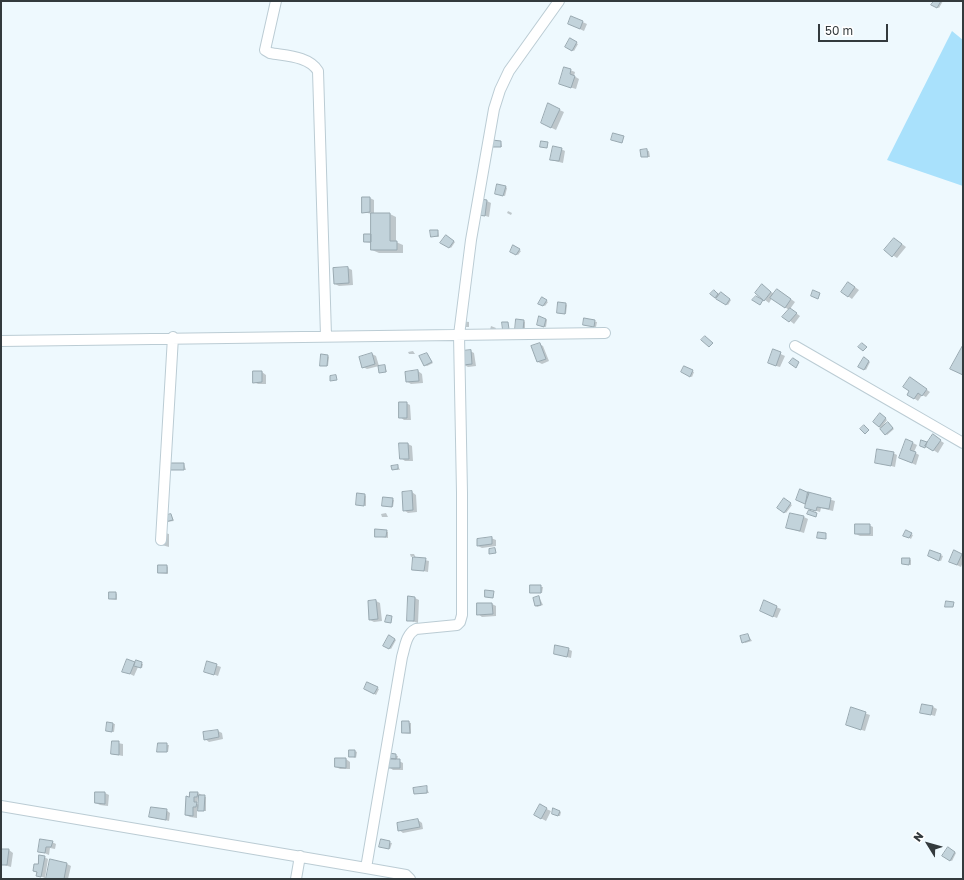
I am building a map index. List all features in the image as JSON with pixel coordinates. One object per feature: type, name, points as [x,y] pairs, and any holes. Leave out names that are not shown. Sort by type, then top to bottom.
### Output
[{"type":"street","points":[[276,1],[265,50],[270,53],[304,59],[311,63],[318,71],[326,336]]},
{"type":"street","points":[[366,868],[402,657],[407,638],[411,632],[416,629],[457,625],[460,622],[462,615],[462,493],[459,335],[471,240],[494,109],[508,71],[560,1]]},
{"type":"street","points":[[1,341],[173,337],[605,333]]},
{"type":"street","points":[[161,540],[173,337]]},
{"type":"street","points":[[795,346],[963,443]]},
{"type":"street","points":[[1,806],[300,856],[406,875],[410,879]]},
{"type":"street","points":[[296,879],[300,856]]},
{"type":"shaded area","points":[[952,31],[963,40],[963,186],[887,160]]},
{"type":"building","points":[[934,1],[941,1],[937,8],[931,5]]},
{"type":"building","points":[[571,16],[583,21],[580,29],[568,24]]},
{"type":"building","points":[[570,38],[577,42],[572,51],[565,47]]},
{"type":"building","points":[[564,67],[571,69],[570,74],[575,76],[571,88],[559,84]]},
{"type":"building","points":[[548,103],[560,109],[551,128],[541,123]]},
{"type":"building","points":[[613,133],[624,136],[622,143],[611,140]]},
{"type":"building","points":[[492,140],[501,141],[501,147],[492,147]]},
{"type":"building","points":[[541,141],[548,142],[547,148],[540,147]]},
{"type":"building","points":[[553,146],[562,148],[559,161],[550,160]]},
{"type":"building","points":[[647,149],[648,157],[641,157],[640,150]]},
{"type":"building","points":[[497,184],[506,186],[503,196],[495,194]]},
{"type":"building","points":[[362,197],[370,197],[370,212],[362,213]]},
{"type":"building","points":[[481,199],[487,200],[485,216],[478,215]]},
{"type":"building","points":[[371,213],[390,213],[390,241],[397,241],[397,250],[371,250]]},
{"type":"building","points":[[430,230],[438,230],[438,236],[431,237]]},
{"type":"building","points":[[364,234],[371,234],[371,242],[364,242]]},
{"type":"building","points":[[446,235],[454,241],[449,248],[440,243]]},
{"type":"building","points":[[894,238],[902,244],[892,257],[884,250]]},
{"type":"building","points":[[513,245],[520,249],[516,255],[510,252]]},
{"type":"building","points":[[348,267],[349,283],[334,284],[333,268]]},
{"type":"building","points":[[848,282],[855,287],[848,297],[841,292]]},
{"type":"building","points":[[762,284],[771,292],[764,301],[755,293]]},
{"type":"building","points":[[777,289],[791,299],[785,308],[770,298]]},
{"type":"building","points":[[714,290],[718,294],[715,298],[710,294]]},
{"type":"building","points":[[813,290],[820,293],[818,299],[811,296]]},
{"type":"building","points":[[721,292],[730,299],[726,305],[716,299]]},
{"type":"building","points":[[756,296],[763,300],[760,305],[752,300]]},
{"type":"building","points":[[542,297],[547,300],[543,306],[538,304]]},
{"type":"building","points":[[558,302],[566,303],[565,314],[557,313]]},
{"type":"building","points":[[790,308],[797,313],[789,322],[782,317]]},
{"type":"building","points":[[539,316],[546,319],[544,327],[537,325]]},
{"type":"building","points":[[584,318],[595,320],[594,327],[583,325]]},
{"type":"building","points":[[516,319],[524,320],[523,330],[515,330]]},
{"type":"building","points":[[502,322],[508,322],[509,329],[503,330]]},
{"type":"building","points":[[705,336],[713,343],[709,347],[701,340]]},
{"type":"building","points":[[540,343],[546,359],[537,362],[531,346]]},
{"type":"building","points":[[862,343],[867,347],[863,351],[858,347]]},
{"type":"building","points":[[963,345],[963,375],[950,369]]},
{"type":"building","points":[[773,349],[781,352],[776,366],[768,363]]},
{"type":"building","points":[[471,350],[472,364],[463,365],[462,351]]},
{"type":"building","points":[[372,353],[375,364],[362,368],[359,357]]},
{"type":"building","points":[[427,353],[432,362],[424,366],[419,356]]},
{"type":"building","points":[[321,354],[328,355],[327,366],[320,366]]},
{"type":"building","points":[[864,357],[869,361],[864,370],[858,367]]},
{"type":"building","points":[[793,358],[799,362],[796,368],[789,363]]},
{"type":"building","points":[[385,365],[386,372],[379,373],[378,366]]},
{"type":"building","points":[[684,366],[693,370],[690,377],[681,372]]},
{"type":"building","points":[[418,370],[419,381],[406,382],[405,372]]},
{"type":"building","points":[[253,371],[262,371],[262,382],[253,383]]},
{"type":"building","points":[[336,375],[337,380],[330,381],[330,376]]},
{"type":"building","points":[[910,377],[927,389],[922,396],[918,393],[914,399],[907,395],[909,391],[903,387]]},
{"type":"building","points":[[399,402],[407,402],[407,418],[399,418]]},
{"type":"building","points":[[880,413],[886,418],[879,427],[873,422]]},
{"type":"building","points":[[888,422],[893,428],[885,435],[880,429]]},
{"type":"building","points":[[864,425],[869,430],[865,434],[860,429]]},
{"type":"building","points":[[933,434],[941,440],[933,451],[925,446]]},
{"type":"building","points":[[906,439],[913,442],[910,450],[916,452],[912,463],[899,458]]},
{"type":"building","points":[[921,440],[927,442],[925,448],[920,446]]},
{"type":"building","points":[[399,443],[408,443],[409,459],[400,459]]},
{"type":"building","points":[[877,449],[894,452],[891,466],[875,463]]},
{"type":"building","points":[[171,463],[184,463],[184,470],[171,470]]},
{"type":"building","points":[[398,465],[398,469],[392,470],[391,466]]},
{"type":"building","points":[[800,489],[809,493],[805,504],[796,500]]},
{"type":"building","points":[[412,491],[413,510],[403,511],[402,492]]},
{"type":"building","points":[[808,492],[831,498],[829,509],[817,507],[816,511],[805,508]]},
{"type":"building","points":[[357,493],[365,494],[364,506],[356,505]]},
{"type":"building","points":[[383,497],[393,498],[392,507],[382,506]]},
{"type":"building","points":[[784,498],[791,503],[784,513],[777,508]]},
{"type":"building","points":[[809,510],[817,513],[816,517],[807,514]]},
{"type":"building","points":[[790,513],[804,516],[800,531],[786,528]]},
{"type":"building","points":[[171,514],[173,520],[165,522],[163,516]]},
{"type":"building","points":[[855,524],[870,524],[870,534],[855,534]]},
{"type":"building","points":[[375,529],[387,530],[386,537],[375,537]]},
{"type":"building","points":[[906,530],[912,533],[909,538],[903,536]]},
{"type":"building","points":[[818,532],[826,533],[826,539],[817,538]]},
{"type":"building","points":[[492,537],[492,544],[477,546],[477,539]]},
{"type":"building","points":[[495,548],[496,553],[489,554],[489,549]]},
{"type":"building","points":[[930,550],[941,554],[939,561],[928,556]]},
{"type":"building","points":[[954,550],[962,554],[957,565],[949,562]]},
{"type":"building","points":[[413,557],[426,558],[424,571],[412,570]]},
{"type":"building","points":[[902,558],[910,558],[909,565],[902,564]]},
{"type":"building","points":[[158,565],[167,565],[167,573],[158,573]]},
{"type":"building","points":[[530,585],[541,585],[541,593],[530,593]]},
{"type":"building","points":[[485,590],[494,591],[493,598],[485,597]]},
{"type":"building","points":[[109,592],[116,592],[116,599],[109,599]]},
{"type":"building","points":[[408,596],[415,597],[414,621],[407,621]]},
{"type":"building","points":[[539,596],[541,605],[535,606],[533,598]]},
{"type":"building","points":[[376,600],[378,619],[369,620],[368,601]]},
{"type":"building","points":[[764,600],[777,606],[773,617],[760,611]]},
{"type":"building","points":[[946,601],[954,602],[953,607],[945,607]]},
{"type":"building","points":[[477,603],[492,603],[493,614],[477,615]]},
{"type":"building","points":[[387,615],[392,616],[391,623],[385,622]]},
{"type":"building","points":[[748,634],[750,640],[742,643],[740,636]]},
{"type":"building","points":[[389,635],[395,639],[389,649],[383,646]]},
{"type":"building","points":[[555,645],[569,648],[567,657],[554,654]]},
{"type":"building","points":[[127,659],[135,662],[130,674],[122,672]]},
{"type":"building","points":[[136,660],[142,662],[141,668],[134,666]]},
{"type":"building","points":[[207,661],[217,664],[214,675],[204,672]]},
{"type":"building","points":[[367,682],[378,687],[374,694],[364,689]]},
{"type":"building","points":[[922,704],[933,706],[931,715],[920,713]]},
{"type":"building","points":[[851,707],[866,712],[861,730],[846,725]]},
{"type":"building","points":[[402,721],[409,721],[410,733],[402,733]]},
{"type":"building","points":[[107,722],[113,723],[112,732],[106,731]]},
{"type":"building","points":[[218,730],[219,737],[204,740],[203,732]]},
{"type":"building","points":[[112,741],[119,741],[119,755],[111,754]]},
{"type":"building","points":[[158,743],[167,743],[167,752],[157,752]]},
{"type":"building","points":[[349,750],[355,750],[355,757],[349,757]]},
{"type":"building","points":[[389,753],[396,754],[396,759],[388,758]]},
{"type":"building","points":[[335,758],[346,758],[346,768],[335,767]]},
{"type":"building","points":[[388,759],[400,759],[400,768],[388,768]]},
{"type":"building","points":[[427,786],[427,793],[414,794],[413,788]]},
{"type":"building","points":[[95,792],[105,792],[105,804],[95,803]]},
{"type":"building","points":[[190,792],[198,792],[197,797],[194,797],[194,802],[197,802],[196,807],[193,807],[193,816],[185,815],[186,796],[189,797]]},
{"type":"building","points":[[199,795],[205,795],[204,811],[198,811]]},
{"type":"building","points":[[540,804],[547,808],[541,819],[534,815]]},
{"type":"building","points":[[151,807],[167,809],[166,820],[149,817]]},
{"type":"building","points":[[553,808],[560,811],[558,816],[552,814]]},
{"type":"building","points":[[418,819],[420,827],[398,831],[397,823]]},
{"type":"building","points":[[40,839],[53,841],[51,847],[46,847],[45,853],[38,852]]},
{"type":"building","points":[[381,839],[390,841],[389,849],[379,847]]},
{"type":"building","points":[[948,847],[955,852],[950,861],[942,856]]},
{"type":"building","points":[[1,849],[9,849],[7,865],[1,865]]},
{"type":"building","points":[[39,855],[45,856],[41,877],[36,876],[37,872],[33,871],[34,864],[38,864]]},
{"type":"building","points":[[50,859],[67,863],[64,879],[46,879]]}]
